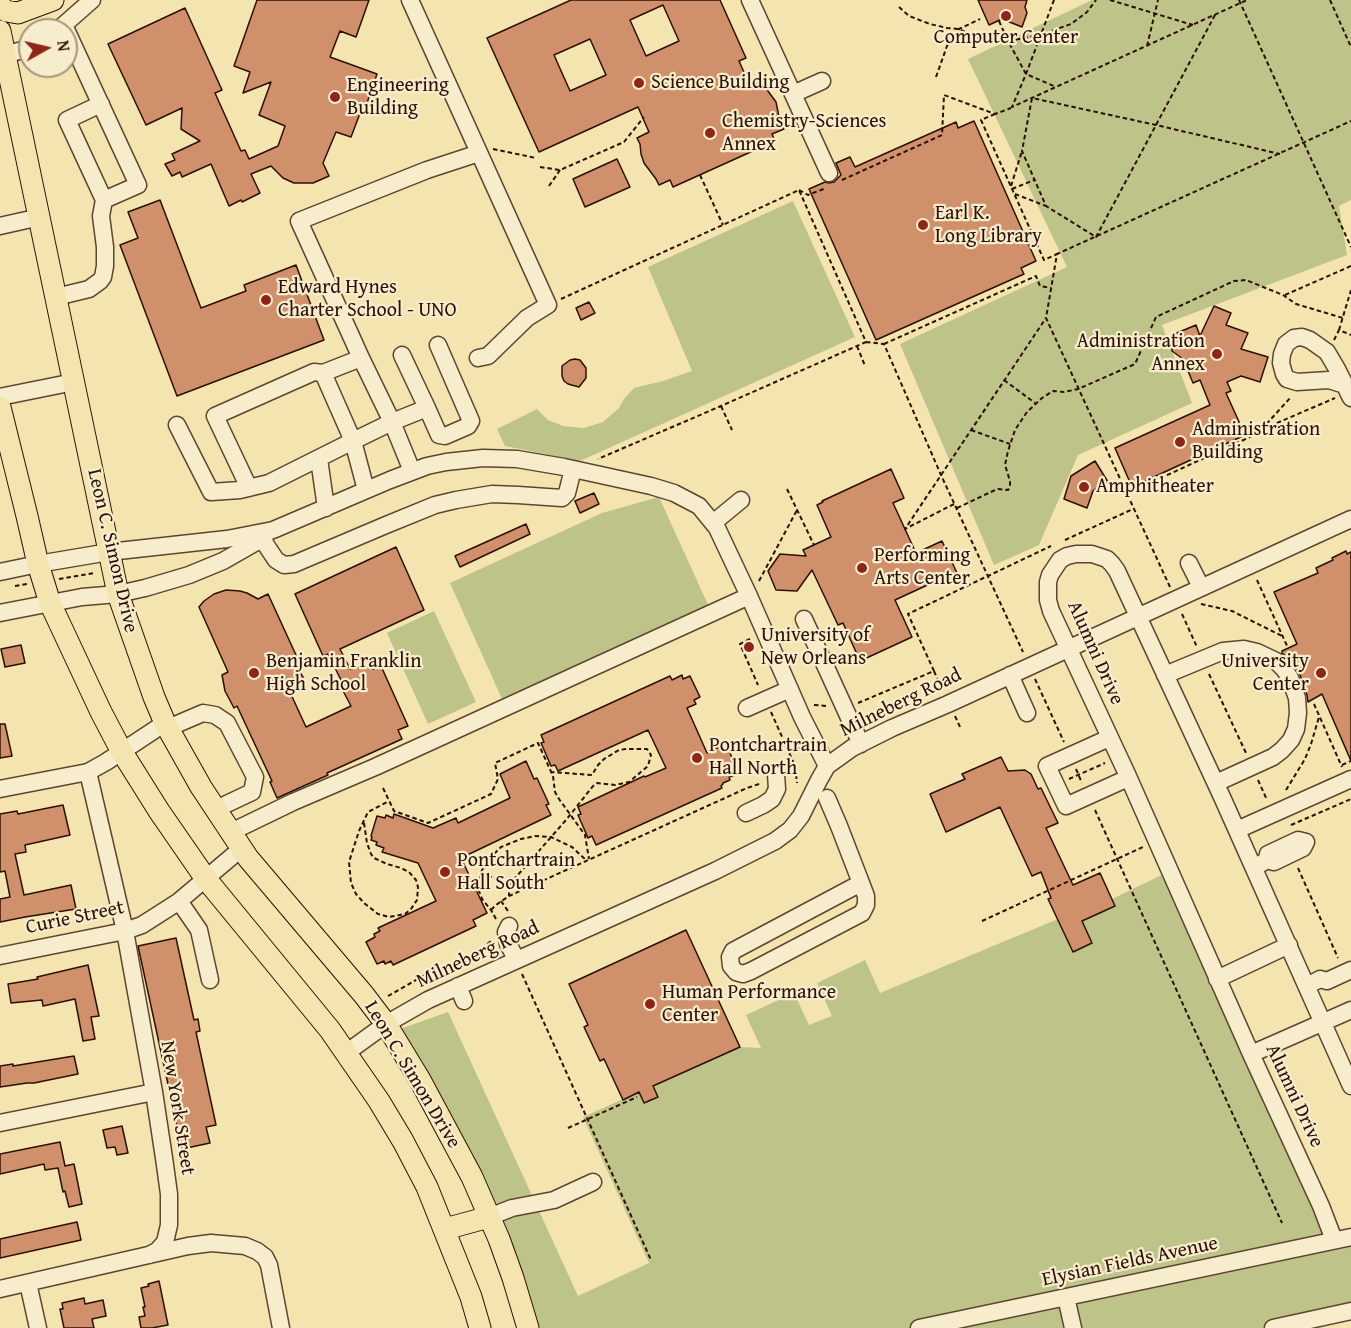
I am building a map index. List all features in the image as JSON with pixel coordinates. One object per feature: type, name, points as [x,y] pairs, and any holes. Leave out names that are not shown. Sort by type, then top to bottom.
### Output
[{"type":"main road","points":[[0,6],[6,11],[18,13],[53,0]]},
{"type":"main road","name":"Leon C. Simon Drive","points":[[0,31],[3,55],[40,218],[118,594],[139,656],[167,726],[201,787],[237,840],[302,923],[364,995],[386,1024],[420,1080],[472,1177],[489,1216],[513,1278],[528,1328]]},
{"type":"main road","name":"Leon C. Simon Drive","points":[[0,407],[38,564],[50,603],[101,712],[122,752],[159,811],[206,879],[330,1030],[404,1141],[445,1229],[471,1297],[480,1328]]},
{"type":"main road","points":[[445,1229],[489,1216]]},
{"type":"street","points":[[71,18],[92,0]]},
{"type":"street","points":[[410,0],[548,305],[527,318],[488,356],[478,358]]},
{"type":"street","points":[[750,0],[832,180]]},
{"type":"street","points":[[3,55],[18,51]]},
{"type":"street","points":[[78,60],[138,185],[104,200]]},
{"type":"street","points":[[793,94],[822,81]]},
{"type":"street","points":[[56,297],[89,289],[103,277],[105,248],[101,216],[104,200],[67,120],[101,104]]},
{"type":"street","points":[[412,471],[392,422],[299,221],[477,149]]},
{"type":"street","points":[[0,226],[40,218]]},
{"type":"street","points":[[1302,337],[1327,352],[1348,392],[1329,380],[1290,381],[1287,379],[1281,363],[1286,344],[1294,338],[1302,337]]},
{"type":"street","points":[[402,355],[440,435],[445,436],[468,426],[471,422],[438,345]]},
{"type":"street","points":[[249,488],[215,416],[314,372],[323,373],[361,358]]},
{"type":"street","points":[[323,373],[353,441],[366,490]]},
{"type":"street","points":[[0,398],[74,382]]},
{"type":"street","points":[[177,425],[211,492],[240,490],[269,483],[392,422],[427,408]]},
{"type":"street","points":[[0,572],[109,552],[227,539],[273,530],[412,471],[446,462],[483,458],[517,459],[573,469],[674,493],[699,506],[717,528],[749,596],[754,619],[827,766]]},
{"type":"street","points":[[319,459],[326,508]]},
{"type":"street","points":[[262,539],[276,560],[284,565],[294,564],[386,525],[456,500],[492,494],[562,498],[567,493],[573,469]]},
{"type":"street","points":[[713,523],[741,500]]},
{"type":"street","name":"Milneberg Road","points":[[346,1053],[386,1024],[428,1000],[461,993],[500,976],[783,837],[801,816],[828,796],[827,766],[852,748],[1351,519]]},
{"type":"street","points":[[0,613],[82,597],[118,594],[189,575],[224,561],[293,522]]},
{"type":"street","name":"Alumni Drive","points":[[1334,1240],[1322,1206],[1051,611],[1047,591],[1050,575],[1055,565],[1067,556],[1084,553],[1099,555],[1112,564],[1117,571],[1237,830],[1261,864],[1289,945],[1313,983],[1323,1022],[1351,1086]]},
{"type":"street","points":[[1189,563],[1201,588]]},
{"type":"street","name":"Curie Street","points":[[0,956],[125,931],[149,921],[206,879],[237,840],[293,802],[386,762],[749,596]]},
{"type":"street","points":[[804,619],[861,744]]},
{"type":"street","points":[[1165,675],[1233,649],[1257,652],[1276,661],[1290,678],[1297,698],[1298,713],[1296,729],[1291,740],[1273,757],[1216,783]]},
{"type":"street","points":[[1010,675],[1027,713]]},
{"type":"street","points":[[747,708],[790,689]]},
{"type":"street","points":[[0,789],[88,772],[167,726],[203,712],[215,715],[227,723],[255,777],[252,792],[216,809]]},
{"type":"street","points":[[1109,738],[1047,766],[1065,806],[1128,778]]},
{"type":"street","name":"New York Street","points":[[88,772],[125,931],[154,1092],[169,1194],[170,1226],[165,1242],[149,1256]]},
{"type":"street","points":[[1237,830],[1273,814],[1347,774]]},
{"type":"street","points":[[746,813],[772,799],[777,789],[777,778]]},
{"type":"street","points":[[828,796],[866,896],[866,904],[862,913],[751,971],[743,974],[736,972],[731,966],[730,957],[734,951],[861,883]]},
{"type":"street","points":[[1261,864],[1274,862],[1291,853]]},
{"type":"street","points":[[179,901],[199,930],[210,980]]},
{"type":"street","points":[[506,922],[508,944],[519,967]]},
{"type":"street","points":[[1217,979],[1289,945]]},
{"type":"street","points":[[1313,983],[1328,981],[1348,964]]},
{"type":"street","points":[[1251,1054],[1351,1010]]},
{"type":"street","points":[[0,1123],[154,1092]]},
{"type":"street","points":[[489,1216],[512,1208],[554,1200],[592,1182]]},
{"type":"street","name":"Elysian Fields Avenue","points":[[919,1328],[1351,1237]]},
{"type":"street","points":[[0,1289],[188,1246],[212,1243],[245,1246],[265,1257],[269,1265],[281,1328]]},
{"type":"street","points":[[28,1283],[38,1328]]},
{"type":"street","points":[[1066,1297],[1073,1328]]},
{"type":"street","points":[[1273,1328],[1351,1311]]},
{"type":"path","points":[[1012,108],[1054,0]]},
{"type":"path","points":[[898,7],[909,16],[930,24],[959,29],[978,38],[995,42],[1040,35],[1071,24],[1087,12],[1096,0]]},
{"type":"path","points":[[1110,0],[1193,25]]},
{"type":"path","points":[[1148,45],[1158,0]]},
{"type":"path","points":[[1247,0],[1012,108],[981,120],[1044,260],[1351,121]]},
{"type":"path","points":[[1330,0],[1351,47]]},
{"type":"path","points":[[1240,2],[1351,247]]},
{"type":"path","points":[[1096,237],[1215,15]]},
{"type":"path","points":[[936,77],[947,46],[959,29],[980,19]]},
{"type":"path","points":[[999,21],[1026,74],[1056,87]]},
{"type":"path","points":[[799,190],[808,195],[832,180],[942,135],[944,94],[995,114]]},
{"type":"path","points":[[1032,98],[1280,154]]},
{"type":"path","points":[[1011,188],[1022,151],[1032,98]]},
{"type":"path","points":[[549,186],[560,170],[624,142],[644,117]]},
{"type":"path","points":[[477,149],[536,158]]},
{"type":"path","points":[[1022,151],[1046,206]]},
{"type":"path","points":[[540,167],[560,170]]},
{"type":"path","points":[[700,175],[723,225]]},
{"type":"path","points":[[1011,188],[1034,180]]},
{"type":"path","points":[[548,305],[799,190]]},
{"type":"path","points":[[799,190],[866,342]]},
{"type":"path","points":[[1014,194],[1046,206],[1096,237]]},
{"type":"path","points":[[954,504],[905,529],[1046,318],[1057,254]]},
{"type":"path","points":[[1284,295],[1351,266]]},
{"type":"path","points":[[573,469],[866,342],[884,344],[1036,276],[1040,286],[1051,288]]},
{"type":"path","points":[[956,508],[993,490],[1008,490],[1010,481],[1005,465],[1010,444],[1015,430],[1027,412],[1035,403],[1053,391],[1064,392],[1078,389],[1135,364],[1156,317],[1234,281],[1246,280],[1284,295],[1296,304],[1343,318]]},
{"type":"path","points":[[1327,352],[1339,330],[1351,290]]},
{"type":"path","points":[[1046,318],[1273,814]]},
{"type":"path","points":[[1339,330],[1351,335]]},
{"type":"path","points":[[884,344],[954,504],[1282,1223]]},
{"type":"path","points":[[857,346],[865,366]]},
{"type":"path","points":[[1004,380],[1035,403]]},
{"type":"path","points":[[1261,430],[1305,381]]},
{"type":"path","points":[[1126,494],[1348,392]]},
{"type":"path","points":[[721,406],[732,430]]},
{"type":"path","points":[[971,430],[1010,444]]},
{"type":"path","points":[[788,489],[814,545]]},
{"type":"path","points":[[1250,565],[1288,648]]},
{"type":"path","points":[[961,729],[908,614],[987,576]]},
{"type":"path","points":[[1175,599],[1232,611],[1282,636]]},
{"type":"path","points":[[859,703],[934,671]]},
{"type":"path","points":[[1314,704],[1347,774]]},
{"type":"path","points":[[1273,814],[1305,759],[1319,717]]},
{"type":"path","points":[[383,788],[394,812],[428,823],[491,794],[498,779],[495,763],[538,744],[553,776],[555,792],[563,807],[585,835],[588,861]]},
{"type":"path","points":[[509,896],[508,885],[593,786],[597,783],[615,785],[629,782],[648,765],[651,755],[646,749],[641,748],[619,750],[604,759],[592,775],[551,772]]},
{"type":"path","points":[[1056,785],[1119,757]]},
{"type":"path","points":[[1347,774],[1351,761]]},
{"type":"path","points":[[491,910],[509,896],[747,788],[777,778]]},
{"type":"path","points":[[1291,825],[1351,799]]},
{"type":"path","points":[[364,823],[370,854],[387,864],[409,872],[416,880],[417,900],[405,914],[389,917],[378,914],[367,907],[354,889],[350,875],[350,862],[356,837],[368,812],[389,801]]},
{"type":"path","points":[[506,922],[495,918],[479,891],[481,872],[491,856],[501,847],[521,839],[551,837],[572,847],[588,861]]},
{"type":"path","points":[[982,921],[1156,841]]},
{"type":"path","points":[[1291,853],[1348,964]]},
{"type":"path","points":[[481,872],[508,885]]},
{"type":"path","points":[[501,901],[506,922]]},
{"type":"path","points":[[384,999],[423,976],[475,954],[493,939]]},
{"type":"path","points":[[519,967],[651,1260]]},
{"type":"path","points":[[568,1128],[637,1097]]},
{"type":"green space","points":[[1092,0],[1351,0],[1351,200],[1339,206],[1347,255],[1162,325],[1192,403],[1078,455],[1039,545],[994,565],[900,344],[1067,267],[968,59]]},
{"type":"green space","points":[[793,201],[855,337],[580,461],[505,446],[497,429],[537,409],[548,420],[563,426],[584,428],[603,422],[619,408],[634,388],[692,371],[648,267]]},
{"type":"green space","points":[[659,497],[709,607],[502,699],[450,583],[602,513]]},
{"type":"green space","points":[[434,611],[476,702],[428,724],[387,633]]},
{"type":"green space","points":[[1170,871],[1334,1240],[1351,1237],[1351,1311],[1273,1328],[528,1328],[513,1278],[393,1035],[403,1028],[448,1012],[578,1296],[649,1263],[583,1117],[639,1092],[644,1103],[658,1097],[653,1086],[740,1047],[761,1048],[746,1015],[794,993],[809,1025],[832,1016],[817,983],[865,960],[880,993],[1058,919],[1073,952],[1082,921],[1112,899]]},
{"type":"building","points":[[257,0],[369,0],[356,37],[340,31],[330,57],[377,74],[367,103],[364,103],[351,137],[336,132],[323,163],[329,176],[313,183],[294,183],[283,178],[271,166],[251,174],[260,193],[229,206],[211,164],[182,177],[180,172],[172,176],[165,164],[175,160],[172,154],[200,141],[181,129],[182,108],[146,125],[108,44],[185,8],[222,90],[215,93],[241,151],[245,150],[249,159],[278,146],[285,126],[259,115],[271,82],[243,93],[250,72],[234,66]]},
{"type":"building","name":"Science Building","points":[[571,0],[720,0],[746,58],[739,61],[750,86],[762,80],[776,102],[780,122],[784,129],[772,134],[775,141],[673,187],[670,180],[659,185],[644,163],[637,138],[649,132],[638,107],[539,152],[487,38]],"holes":[[[663,5],[679,41],[646,56],[630,20]],[[590,39],[606,75],[570,91],[554,55]]]},
{"type":"building","name":"Computer Center","points":[[978,0],[1027,0],[1025,7],[1027,13],[1022,27],[1002,19],[989,25]]},
{"type":"building","name":"Earl K. Long Library","points":[[974,121],[1036,261],[1021,268],[1024,274],[876,340],[809,189],[825,182],[834,182],[841,175],[836,163],[850,157],[855,167],[956,122],[958,128]]},
{"type":"building","points":[[617,159],[630,187],[585,207],[573,179]]},
{"type":"building","name":"Edward Hynes Charter School - UNO","points":[[160,200],[201,308],[246,291],[244,285],[296,265],[324,340],[177,396],[120,245],[138,238],[128,212]]},
{"type":"building","points":[[589,302],[595,313],[581,320],[576,308]]},
{"type":"building","points":[[1214,306],[1231,313],[1226,325],[1248,333],[1241,349],[1268,357],[1260,382],[1241,376],[1227,382],[1231,391],[1226,393],[1245,435],[1132,487],[1115,448],[1210,405],[1200,380],[1193,383],[1183,359],[1172,351],[1172,335],[1196,325],[1200,336]]},
{"type":"building","points":[[575,359],[580,360],[586,368],[586,378],[579,387],[568,384],[562,376],[562,366]]},
{"type":"building","name":"Amphitheater","points":[[1095,461],[1108,482],[1093,491],[1087,508],[1064,499],[1071,476]]},
{"type":"building","name":"Performing Arts Center","points":[[891,469],[904,498],[893,503],[916,553],[942,541],[958,575],[936,585],[934,582],[895,600],[912,637],[860,661],[843,623],[838,625],[812,570],[797,591],[776,590],[768,571],[780,554],[806,556],[803,550],[831,537],[817,505]]},
{"type":"building","points":[[594,493],[599,504],[580,513],[575,501]]},
{"type":"building","points":[[526,524],[530,534],[460,567],[455,556]]},
{"type":"building","name":"Benjamin Franklin High School","points":[[396,547],[424,610],[340,649],[350,669],[371,665],[373,669],[381,666],[408,726],[398,730],[402,739],[277,798],[270,782],[272,781],[237,706],[234,708],[225,691],[222,675],[228,672],[199,607],[214,594],[226,590],[240,591],[258,599],[268,594],[296,655],[285,660],[303,677],[302,684],[289,690],[306,727],[351,706],[328,654],[323,656],[295,594]]},
{"type":"building","name":"University Center","points":[[1346,551],[1347,554],[1351,552],[1351,761],[1322,694],[1308,702],[1299,672],[1282,653],[1297,644],[1274,592],[1318,573],[1316,568]]},
{"type":"building","points":[[21,645],[25,663],[5,667],[1,649]]},
{"type":"building","name":"Pontchartrain Hall North","points":[[682,675],[683,679],[690,676],[700,697],[694,700],[696,704],[687,708],[707,753],[719,747],[721,751],[728,748],[737,770],[731,772],[733,776],[723,783],[722,788],[596,845],[592,836],[588,838],[578,815],[581,814],[578,807],[666,768],[648,730],[558,771],[555,765],[551,766],[541,743],[544,742],[541,735],[670,676],[672,680]]},
{"type":"building","points":[[0,724],[5,724],[12,756],[0,758]]},
{"type":"building","points":[[1001,757],[1008,771],[1025,770],[1031,774],[1038,789],[1041,788],[1058,823],[1046,828],[1073,885],[1100,873],[1115,906],[1082,921],[1092,943],[1073,952],[1048,899],[1051,898],[1041,872],[1032,876],[1000,807],[946,832],[930,794],[965,779],[962,774]]},
{"type":"building","name":"Pontchartrain Hall South","points":[[526,761],[534,779],[537,778],[549,804],[546,805],[551,815],[461,858],[487,913],[473,920],[476,926],[393,965],[391,961],[377,964],[366,942],[375,937],[374,934],[380,931],[378,928],[436,901],[418,863],[382,852],[384,848],[371,840],[377,816],[385,818],[386,815],[393,818],[394,814],[433,828],[456,818],[458,823],[510,798],[500,774]]},
{"type":"building","points":[[63,805],[70,835],[25,845],[26,852],[15,854],[24,895],[71,885],[76,909],[0,922],[0,899],[10,897],[5,871],[0,872],[0,814],[17,811],[18,814]]},
{"type":"building","name":"Human Performance Center","points":[[686,930],[740,1047],[653,1086],[658,1097],[644,1103],[639,1092],[623,1100],[604,1059],[600,1061],[584,1027],[588,1025],[569,984]]},
{"type":"building","points":[[176,938],[194,1020],[198,1019],[200,1031],[196,1032],[216,1125],[206,1127],[210,1143],[182,1149],[138,946]]},
{"type":"building","points":[[88,965],[99,1016],[91,1017],[95,1039],[83,1041],[75,999],[43,1006],[42,1000],[11,1003],[8,984],[38,979],[37,977]]},
{"type":"building","points":[[74,1056],[78,1074],[0,1087],[0,1066]]},
{"type":"building","points":[[122,1126],[128,1153],[117,1155],[115,1147],[107,1148],[103,1130]]},
{"type":"building","points":[[60,1142],[65,1166],[74,1164],[82,1204],[69,1207],[58,1168],[45,1170],[44,1164],[0,1174],[0,1154]]},
{"type":"building","points":[[77,1222],[81,1240],[0,1258],[0,1239]]},
{"type":"building","points":[[159,1281],[168,1325],[141,1328],[139,1317],[145,1316],[143,1307],[145,1307],[141,1288]]},
{"type":"building","points":[[84,1298],[85,1304],[103,1300],[106,1316],[92,1319],[94,1328],[64,1328],[60,1309],[63,1309],[62,1303]]},
{"type":"place","name":"Computer Center","points":[[1006,16]]},
{"type":"place","name":"Science Building","points":[[639,83]]},
{"type":"place","name":"Engineering Building","points":[[335,97]]},
{"type":"place","name":"Chemistry-Sciences Annex","points":[[710,133]]},
{"type":"place","name":"Earl K. Long Library","points":[[923,225]]},
{"type":"place","name":"Edward Hynes Charter School - UNO","points":[[266,300]]},
{"type":"place","name":"Administration Annex","points":[[1217,354]]},
{"type":"place","name":"Administration Building","points":[[1180,442]]},
{"type":"place","name":"Amphitheater","points":[[1084,487]]},
{"type":"place","name":"Performing Arts Center","points":[[862,568]]},
{"type":"place","name":"University of New Orleans","points":[[749,647]]},
{"type":"place","name":"Benjamin Franklin High School","points":[[254,673]]},
{"type":"place","name":"University Center","points":[[1321,673]]},
{"type":"place","name":"Pontchartrain Hall North","points":[[697,758]]},
{"type":"place","name":"Pontchartrain Hall South","points":[[445,872]]},
{"type":"place","name":"Human Performance Center","points":[[650,1004]]}]
